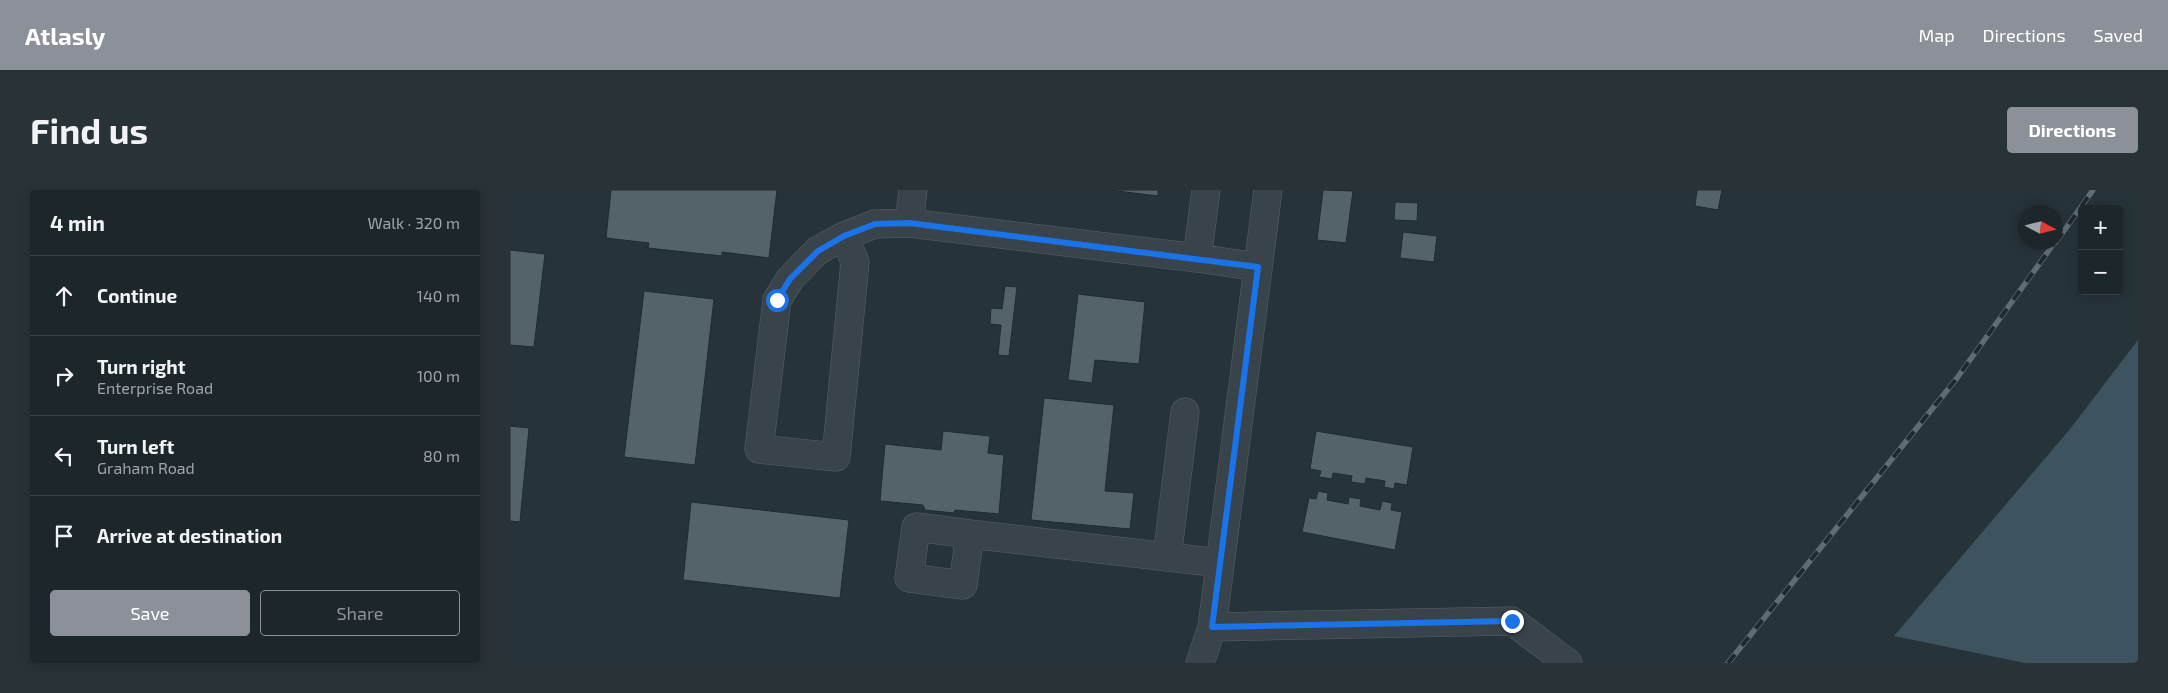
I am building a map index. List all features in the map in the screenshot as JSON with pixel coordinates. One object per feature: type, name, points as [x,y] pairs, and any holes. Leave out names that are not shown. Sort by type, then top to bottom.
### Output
[{"type":"street","points":[[909,223],[913,190]]},
{"type":"street","points":[[1197,258],[1206,190]]},
{"type":"street","points":[[1200,663],[1212,627],[1268,190]]},
{"type":"street","points":[[844,236],[855,262],[836,456],[759,449],[777,300],[790,279],[818,251],[844,236],[875,224],[909,223],[1258,267]]},
{"type":"street","points":[[1167,557],[1185,412]]},
{"type":"street","points":[[970,534],[1220,563]]},
{"type":"street","points":[[1212,627],[1512,621],[1568,663]]},
{"type":"water","points":[[2138,340],[2138,663],[2025,663],[1894,636],[2070,429]]},
{"type":"building","points":[[611,190],[777,190],[769,258],[722,252],[722,256],[648,248],[649,243],[606,238]]},
{"type":"building","points":[[1109,190],[1158,190],[1158,196]]},
{"type":"building","points":[[1323,190],[1353,191],[1346,243],[1317,240]]},
{"type":"building","points":[[1697,190],[1722,190],[1718,210],[1695,206]]},
{"type":"building","points":[[1395,202],[1418,203],[1417,221],[1394,220]]},
{"type":"building","points":[[1403,232],[1437,236],[1434,262],[1400,258]]},
{"type":"building","points":[[510,250],[545,254],[534,347],[510,345]]},
{"type":"building","points":[[1005,286],[1017,287],[1009,356],[998,355],[1001,325],[990,324],[991,308],[1002,309]]},
{"type":"building","points":[[644,291],[714,299],[695,465],[624,457]]},
{"type":"building","points":[[1078,294],[1145,302],[1139,364],[1095,360],[1092,383],[1068,380]]},
{"type":"building","points":[[1044,398],[1114,405],[1105,491],[1134,493],[1130,529],[1031,520]]},
{"type":"building","points":[[510,426],[529,428],[520,522],[510,521]]},
{"type":"building","points":[[943,431],[990,436],[988,453],[1004,455],[999,514],[955,510],[954,513],[925,510],[923,505],[880,501],[885,444],[941,450]]},
{"type":"building","points":[[1316,431],[1413,447],[1407,485],[1395,483],[1394,489],[1384,487],[1385,481],[1366,478],[1365,484],[1351,482],[1352,476],[1333,473],[1332,479],[1319,477],[1321,471],[1310,469]]},
{"type":"building","points":[[1318,491],[1328,493],[1327,500],[1348,504],[1349,497],[1361,499],[1360,506],[1380,510],[1382,501],[1392,503],[1391,510],[1402,512],[1395,550],[1302,532],[1309,498],[1316,499]]},
{"type":"building","points":[[691,502],[849,520],[840,598],[683,580]]},
{"type":"railway","points":[[2063,232],[2093,190]]},
{"type":"railway","points":[[1728,663],[1957,378],[2049,250]]},
{"type":"route","points":[[777,300],[790,279],[818,251],[844,236],[875,224],[909,223],[1258,267],[1212,627],[1512,621]]}]
